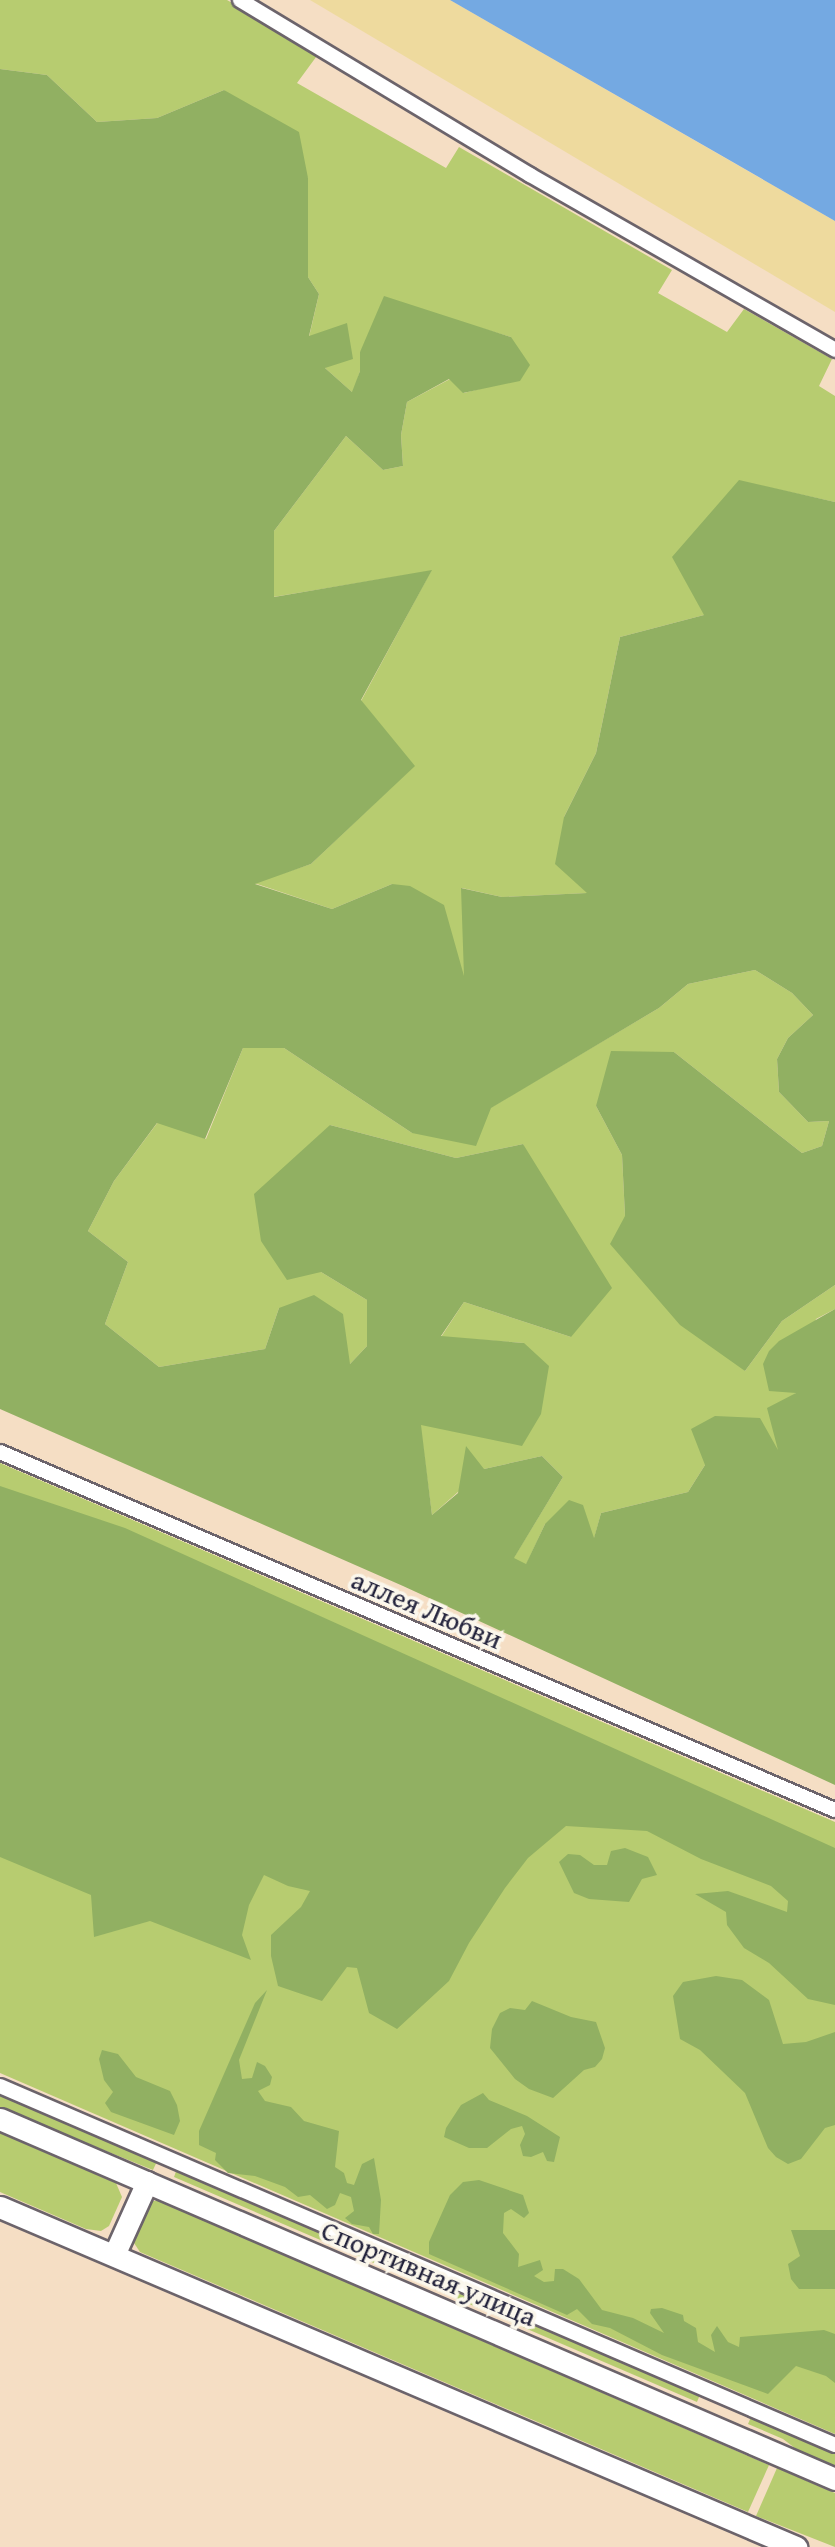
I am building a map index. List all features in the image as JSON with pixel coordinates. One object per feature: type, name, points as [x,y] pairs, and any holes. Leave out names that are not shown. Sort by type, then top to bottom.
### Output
[{"type":"main road","name":"Спортивная улица","points":[[0,2119],[835,2479]]},
{"type":"main road","points":[[114,2255],[147,2182]]},
{"type":"main road","points":[[0,2207],[796,2547]]},
{"type":"street","points":[[240,0],[530,175],[835,350]]},
{"type":"street","name":"аллея Любви","points":[[0,1452],[835,1810]]},
{"type":"street","points":[[0,2086],[835,2445]]},
{"type":"green space","points":[[0,0],[227,0],[319,53],[297,83],[446,168],[459,147],[672,270],[658,293],[727,332],[744,309],[832,359],[819,386],[835,396],[835,502],[739,481],[704,615],[620,637],[596,753],[564,817],[588,893],[502,897],[462,888],[465,980],[392,884],[332,909],[254,883],[311,864],[414,766],[361,701],[431,571],[273,597],[274,531],[346,436],[383,470],[403,466],[401,435],[407,402],[450,379],[464,393],[487,387],[511,337],[454,320],[360,352],[360,371],[353,393],[325,368],[347,324],[309,337],[319,294],[308,277],[308,178],[224,90],[157,118],[97,122],[47,75],[0,69]]},
{"type":"green space","points":[[0,69],[47,75],[97,122],[157,118],[224,90],[299,132],[308,178],[308,277],[319,294],[309,336],[347,323],[353,359],[325,368],[352,392],[360,371],[360,352],[384,296],[511,337],[530,365],[520,381],[463,393],[449,379],[407,402],[401,435],[403,466],[383,470],[346,436],[274,531],[274,597],[432,570],[361,700],[415,766],[311,864],[255,884],[332,909],[392,884],[410,886],[444,905],[464,976],[461,888],[502,897],[587,893],[555,864],[564,817],[596,753],[620,637],[704,615],[672,557],[739,480],[835,502],[835,1285],[782,1321],[745,1371],[680,1325],[610,1244],[625,1216],[622,1155],[596,1106],[611,1051],[674,1052],[802,1153],[822,1146],[829,1121],[808,1122],[779,1092],[777,1059],[788,1038],[813,1015],[792,993],[755,970],[688,984],[659,1008],[491,1108],[476,1146],[412,1133],[284,1048],[243,1048],[205,1139],[157,1123],[114,1181],[88,1231],[128,1262],[105,1324],[159,1367],[265,1349],[279,1308],[314,1295],[343,1314],[350,1364],[367,1346],[367,1300],[321,1272],[287,1280],[261,1241],[254,1194],[330,1125],[456,1158],[523,1144],[612,1288],[571,1337],[464,1302],[441,1336],[524,1343],[549,1366],[541,1414],[522,1446],[421,1425],[432,1515],[458,1493],[466,1446],[484,1469],[542,1456],[563,1477],[514,1558],[526,1564],[545,1524],[569,1500],[583,1505],[594,1538],[601,1513],[688,1492],[705,1465],[691,1429],[715,1416],[760,1418],[778,1450],[767,1408],[796,1393],[769,1391],[763,1364],[769,1351],[779,1341],[835,1309],[835,1785],[403,1586],[0,1409]]},
{"type":"green space","points":[[755,970],[792,993],[813,1015],[788,1038],[777,1059],[779,1092],[808,1122],[829,1121],[822,1146],[802,1153],[674,1052],[596,1106],[622,1155],[625,1216],[745,1371],[782,1321],[835,1285],[835,1309],[816,1319],[779,1454],[705,1465],[688,1492],[601,1513],[594,1539],[545,1524],[526,1565],[513,1559],[563,1477],[542,1456],[484,1469],[432,1515],[420,1424],[524,1343],[441,1337],[464,1302],[571,1337],[523,1144],[456,1158],[330,1125],[321,1272],[367,1300],[367,1346],[350,1364],[279,1308],[265,1349],[159,1367],[105,1324],[128,1262],[88,1231],[114,1181],[158,1122],[206,1139],[243,1048],[284,1048],[412,1133],[490,1108],[659,1008],[688,984]]},
{"type":"green space","points":[[0,1463],[835,1822],[835,2434],[0,2073]]},
{"type":"green space","points":[[0,1486],[125,1528],[835,1848],[835,2005],[808,1999],[769,1963],[744,1948],[727,1925],[726,1912],[695,1894],[728,1891],[787,1912],[788,1901],[771,1886],[701,1859],[647,1831],[566,1826],[528,1858],[505,1888],[469,1943],[449,1981],[397,2029],[369,2013],[357,1968],[347,1967],[322,2001],[278,1986],[271,1956],[271,1935],[301,1907],[310,1891],[288,1886],[264,1875],[249,1905],[242,1935],[251,1960],[150,1921],[94,1937],[91,1895],[0,1857]]},
{"type":"green space","points":[[625,1848],[648,1857],[657,1875],[642,1879],[629,1902],[589,1899],[574,1893],[559,1862],[568,1854],[580,1855],[594,1865],[607,1865],[611,1851]]},
{"type":"green space","points":[[716,1976],[742,1980],[769,2000],[783,2044],[806,2042],[835,2032],[835,2125],[825,2128],[801,2159],[788,2164],[776,2157],[768,2148],[745,2093],[700,2050],[680,2039],[673,1996],[683,1982]]},
{"type":"green space","points":[[267,1990],[239,2060],[242,2079],[252,2078],[257,2062],[265,2066],[272,2077],[270,2085],[258,2091],[265,2101],[291,2107],[304,2121],[339,2131],[335,2167],[344,2173],[347,2183],[354,2185],[362,2164],[374,2158],[381,2200],[379,2234],[373,2234],[369,2227],[352,2224],[345,2218],[354,2211],[351,2197],[340,2193],[335,2205],[327,2209],[310,2195],[298,2197],[285,2187],[255,2176],[228,2173],[215,2160],[216,2153],[199,2145],[199,2131],[255,2003]]},
{"type":"green space","points":[[532,2001],[571,2017],[596,2022],[605,2048],[602,2059],[595,2067],[584,2070],[553,2098],[529,2089],[515,2079],[490,2048],[492,2029],[500,2013],[510,2008],[525,2010]]},
{"type":"green space","points":[[102,2050],[118,2054],[136,2077],[170,2091],[177,2105],[180,2121],[174,2135],[111,2112],[105,2103],[113,2092],[104,2080],[99,2059]]},
{"type":"green space","points":[[0,2089],[159,2157],[153,2170],[0,2108]]},
{"type":"green space","points":[[483,2093],[489,2100],[527,2116],[560,2137],[554,2162],[547,2161],[543,2152],[531,2157],[523,2156],[520,2145],[525,2134],[522,2126],[511,2129],[487,2148],[469,2148],[444,2137],[446,2128],[461,2105]]},
{"type":"green space","points":[[0,2133],[116,2183],[122,2197],[109,2226],[101,2231],[86,2229],[0,2192]]},
{"type":"green space","points":[[178,2166],[701,2392],[697,2402],[174,2177]]},
{"type":"green space","points":[[479,2180],[523,2195],[529,2213],[524,2218],[511,2209],[504,2213],[503,2233],[519,2254],[518,2267],[540,2260],[543,2270],[534,2276],[544,2282],[554,2281],[555,2269],[563,2269],[579,2279],[602,2310],[633,2318],[664,2333],[650,2313],[651,2309],[662,2308],[683,2315],[684,2321],[696,2328],[698,2342],[715,2352],[711,2335],[717,2326],[728,2342],[739,2347],[740,2337],[824,2330],[835,2334],[835,2383],[826,2376],[796,2366],[768,2394],[662,2355],[610,2328],[592,2324],[577,2309],[567,2315],[429,2254],[429,2242],[450,2195],[463,2182]]},
{"type":"green space","points":[[150,2201],[159,2201],[769,2465],[748,2512],[140,2252],[132,2240]]},
{"type":"green space","points":[[791,2230],[835,2230],[835,2289],[799,2289],[791,2279],[788,2264],[800,2256]]},
{"type":"green space","points":[[753,2412],[835,2448],[835,2470],[808,2458],[783,2439],[748,2424]]},
{"type":"green space","points":[[777,2468],[835,2493],[835,2547],[756,2516]]},
{"type":"sand","points":[[310,0],[450,0],[835,221],[835,312]]},
{"type":"water","points":[[450,0],[835,0],[835,221],[724,157]]}]
